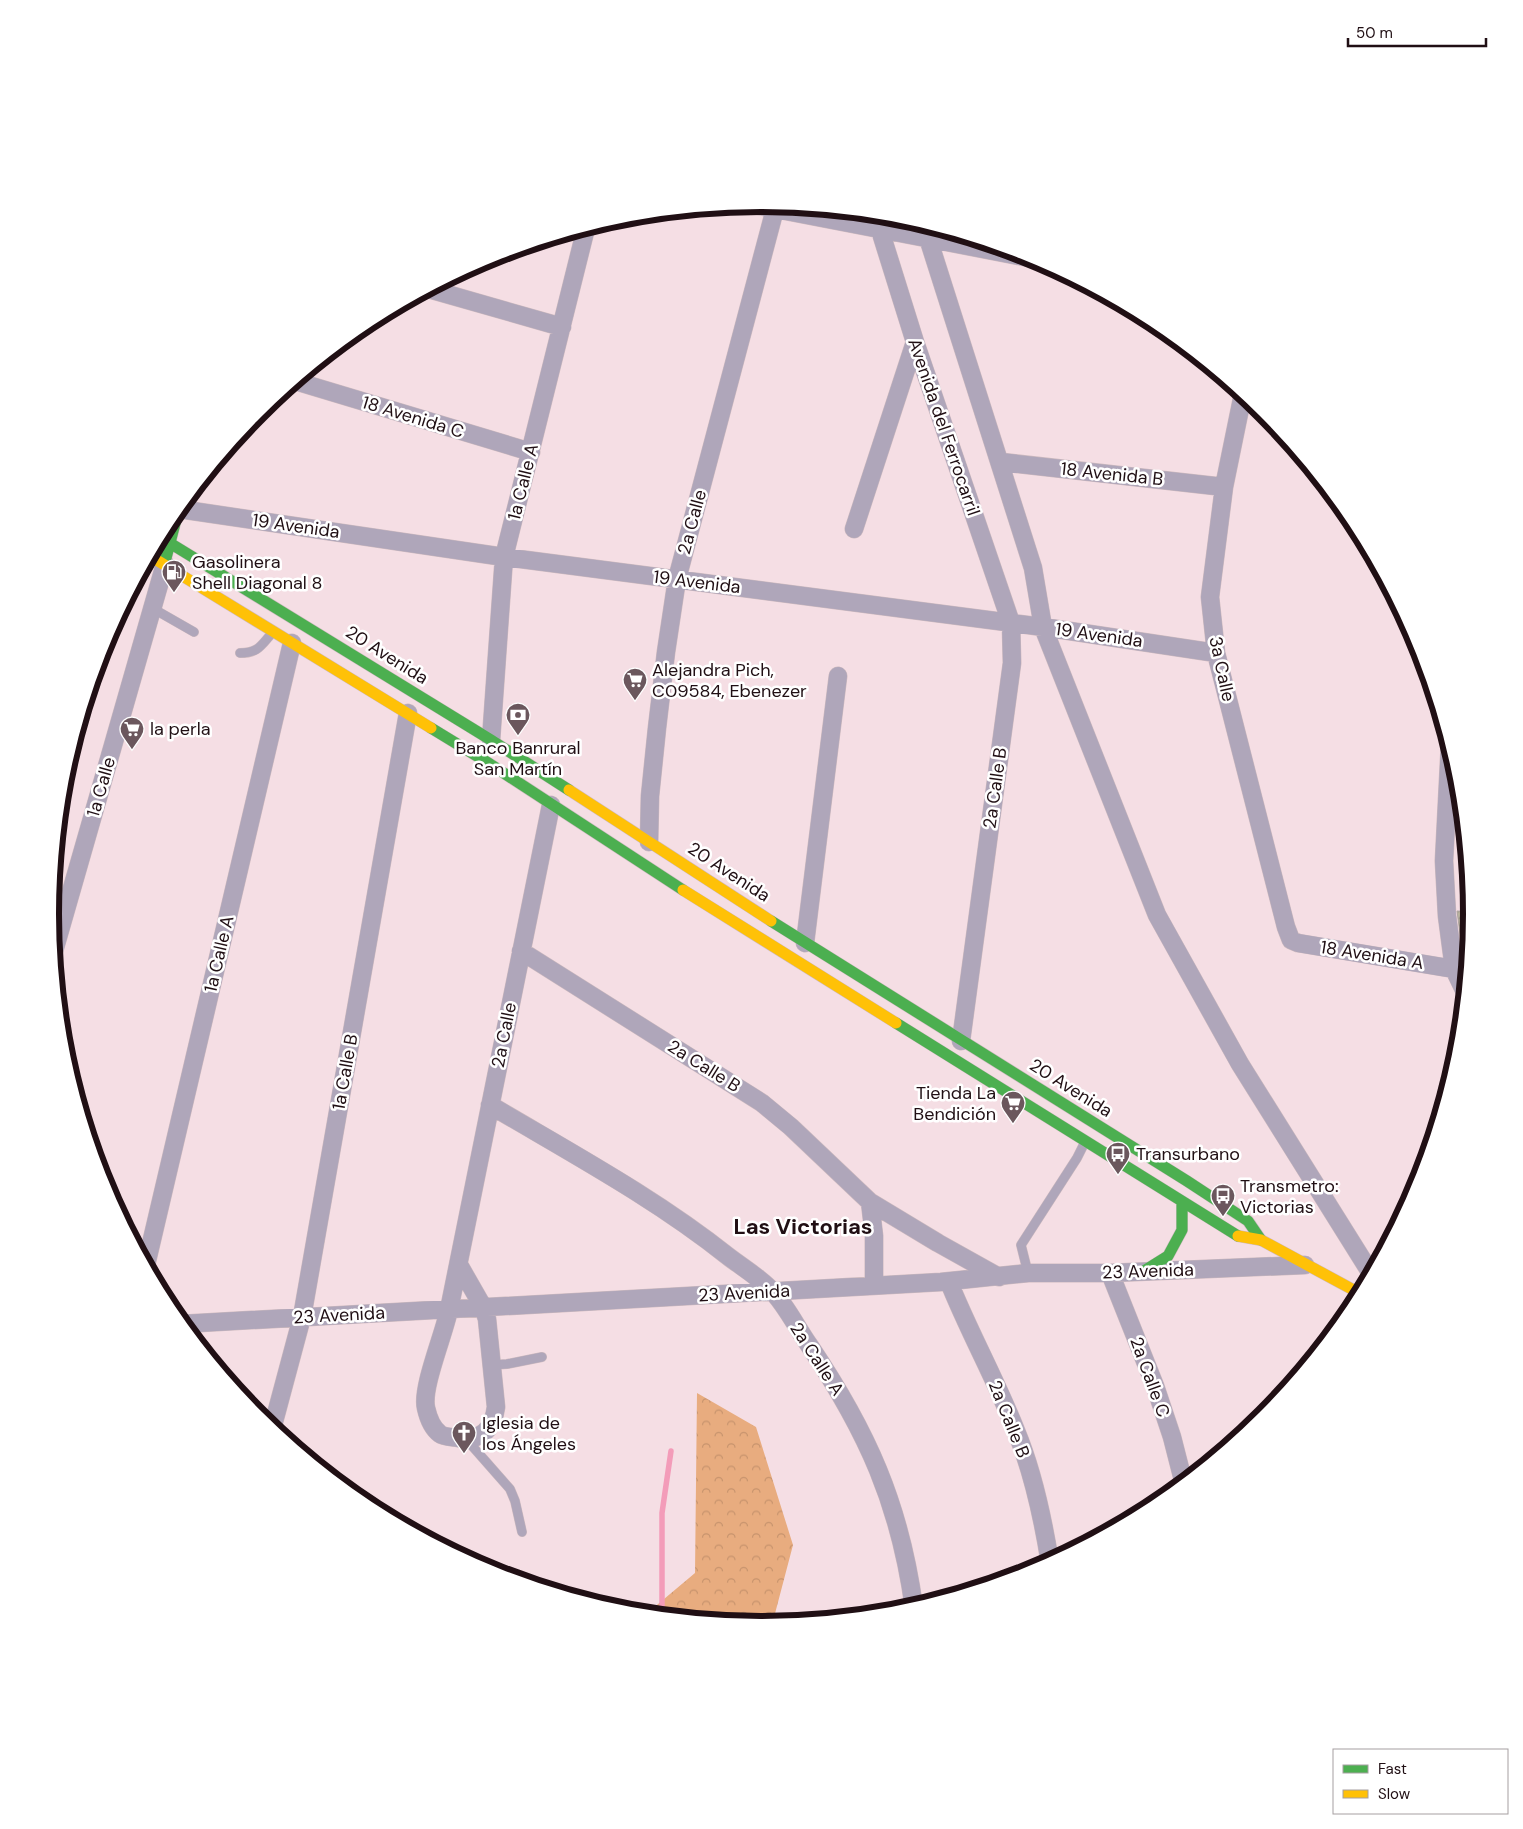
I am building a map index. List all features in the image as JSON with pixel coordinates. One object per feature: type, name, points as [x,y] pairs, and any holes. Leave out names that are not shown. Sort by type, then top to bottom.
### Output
[{"type":"street","name":"2a Calle","points":[[649,842],[650,796],[666,652],[677,579],[774,212]]},
{"type":"street","points":[[794,213],[886,226],[928,238],[955,239]]},
{"type":"street","name":"Avenida del Ferrocarril","points":[[886,226],[915,342],[1011,623]]},
{"type":"street","name":"1a Calle A","points":[[491,740],[504,557],[584,235]]},
{"type":"street","points":[[928,238],[1001,462],[1033,568],[1043,627],[1157,915],[1240,1064],[1368,1269]]},
{"type":"street","points":[[437,291],[562,326]]},
{"type":"street","points":[[854,529],[915,342]]},
{"type":"street","name":"18 Avenida C","points":[[301,384],[531,452]]},
{"type":"street","name":"3a Calle","points":[[1241,402],[1224,487],[1210,596],[1216,653],[1286,927],[1291,940]]},
{"type":"street","name":"18 Avenida B","points":[[1001,462],[1224,487]]},
{"type":"street","name":"19 Avenida","points":[[188,509],[504,557],[1043,627],[1216,653]]},
{"type":"street","name":"20 Avenida","points":[[167,541],[491,740],[961,1041],[1187,1181],[1248,1221],[1261,1240]]},
{"type":"street","name":"20 Avenida","points":[[157,560],[490,764],[802,965],[1241,1238],[1261,1240],[1355,1290]]},
{"type":"street","name":"1a Calle","points":[[59,932],[152,608],[157,560]]},
{"type":"street","name":"2a Calle B","points":[[961,1041],[1012,662],[1011,623]]},
{"type":"street","name":"1a Calle A","points":[[148,1257],[292,643]]},
{"type":"street","points":[[805,942],[838,676]]},
{"type":"street","name":"1a Calle B","points":[[274,1420],[302,1317],[408,713]]},
{"type":"street","points":[[1449,768],[1444,861],[1447,916],[1454,969],[1461,983]]},
{"type":"street","name":"2a Calle","points":[[466,1439],[440,1435],[432,1425],[424,1402],[450,1309],[551,805]]},
{"type":"street","name":"18 Avenida A","points":[[1291,940],[1298,943],[1454,969]]},
{"type":"street","name":"2a Calle B","points":[[521,950],[762,1103],[792,1127],[870,1202],[938,1243],[999,1276]]},
{"type":"street","points":[[959,1061],[961,1041]]},
{"type":"street","name":"2a Calle A","points":[[490,1105],[669,1212],[773,1292],[828,1372],[874,1456],[889,1495],[904,1546],[913,1601]]},
{"type":"street","points":[[870,1202],[874,1236],[874,1286]]},
{"type":"street","points":[[1144,1271],[1168,1256],[1182,1230],[1182,1202]]},
{"type":"street","points":[[458,1265],[483,1307],[489,1327],[496,1407],[494,1417],[485,1432],[466,1439]]},
{"type":"street","name":"23 Avenida","points":[[190,1323],[949,1282],[1028,1273],[1110,1273],[1306,1265]]},
{"type":"street","name":"2a Calle C","points":[[1110,1273],[1160,1400],[1182,1477]]},
{"type":"street","name":"2a Calle B","points":[[949,1282],[962,1315],[1017,1432],[1038,1506],[1048,1556]]},
{"type":"lane","points":[[152,608],[194,632]]},
{"type":"lane","points":[[240,652],[249,653],[256,651],[273,631]]},
{"type":"lane","points":[[1028,1273],[1021,1245],[1086,1141]]},
{"type":"lane","points":[[492,1365],[542,1357]]},
{"type":"lane","points":[[466,1439],[510,1489],[515,1501],[522,1532]]},
{"type":"green space","points":[[697,1393],[756,1427],[793,1545],[774,1617],[716,1616],[653,1608],[695,1573]]},
{"type":"building","points":[[1457,911],[1464,911],[1463,956]]},
{"type":"waterway","points":[[662,1610],[662,1513],[671,1451]]},
{"type":"traffic: fast","points":[[166,558],[173,530]]},
{"type":"traffic: fast","points":[[167,541],[569,790]]},
{"type":"traffic: fast","points":[[431,728],[490,764],[683,890]]},
{"type":"traffic: fast","points":[[771,921],[1187,1181],[1248,1221],[1261,1240]]},
{"type":"traffic: fast","points":[[896,1023],[1238,1236]]},
{"type":"traffic: fast","points":[[1144,1271],[1168,1256],[1182,1230],[1182,1202]]},
{"type":"traffic: slow","points":[[155,559],[431,728]]},
{"type":"traffic: slow","points":[[569,790],[771,921]]},
{"type":"traffic: slow","points":[[683,890],[896,1023]]},
{"type":"traffic: slow","points":[[1238,1236],[1261,1240],[1355,1291]]},
{"type":"place","name":"Gasolinera Shell Diagonal 8","points":[[174,593]]},
{"type":"place","name":"Alejandra Pich, C09584, Ebenezer","points":[[635,701]]},
{"type":"place","name":"Banco Banrural San Martín","points":[[518,736]]},
{"type":"place","name":"la perla","points":[[132,750]]},
{"type":"place","name":"Tienda La Bendición","points":[[1013,1124]]},
{"type":"place","name":"Transurbano","points":[[1118,1175]]},
{"type":"place","name":"Transmetro: Victorias","points":[[1223,1217]]},
{"type":"place","name":"Iglesia de los Ángeles","points":[[464,1454]]},
{"type":"district","name":"Las Victorias","points":[[803,1226]]}]
